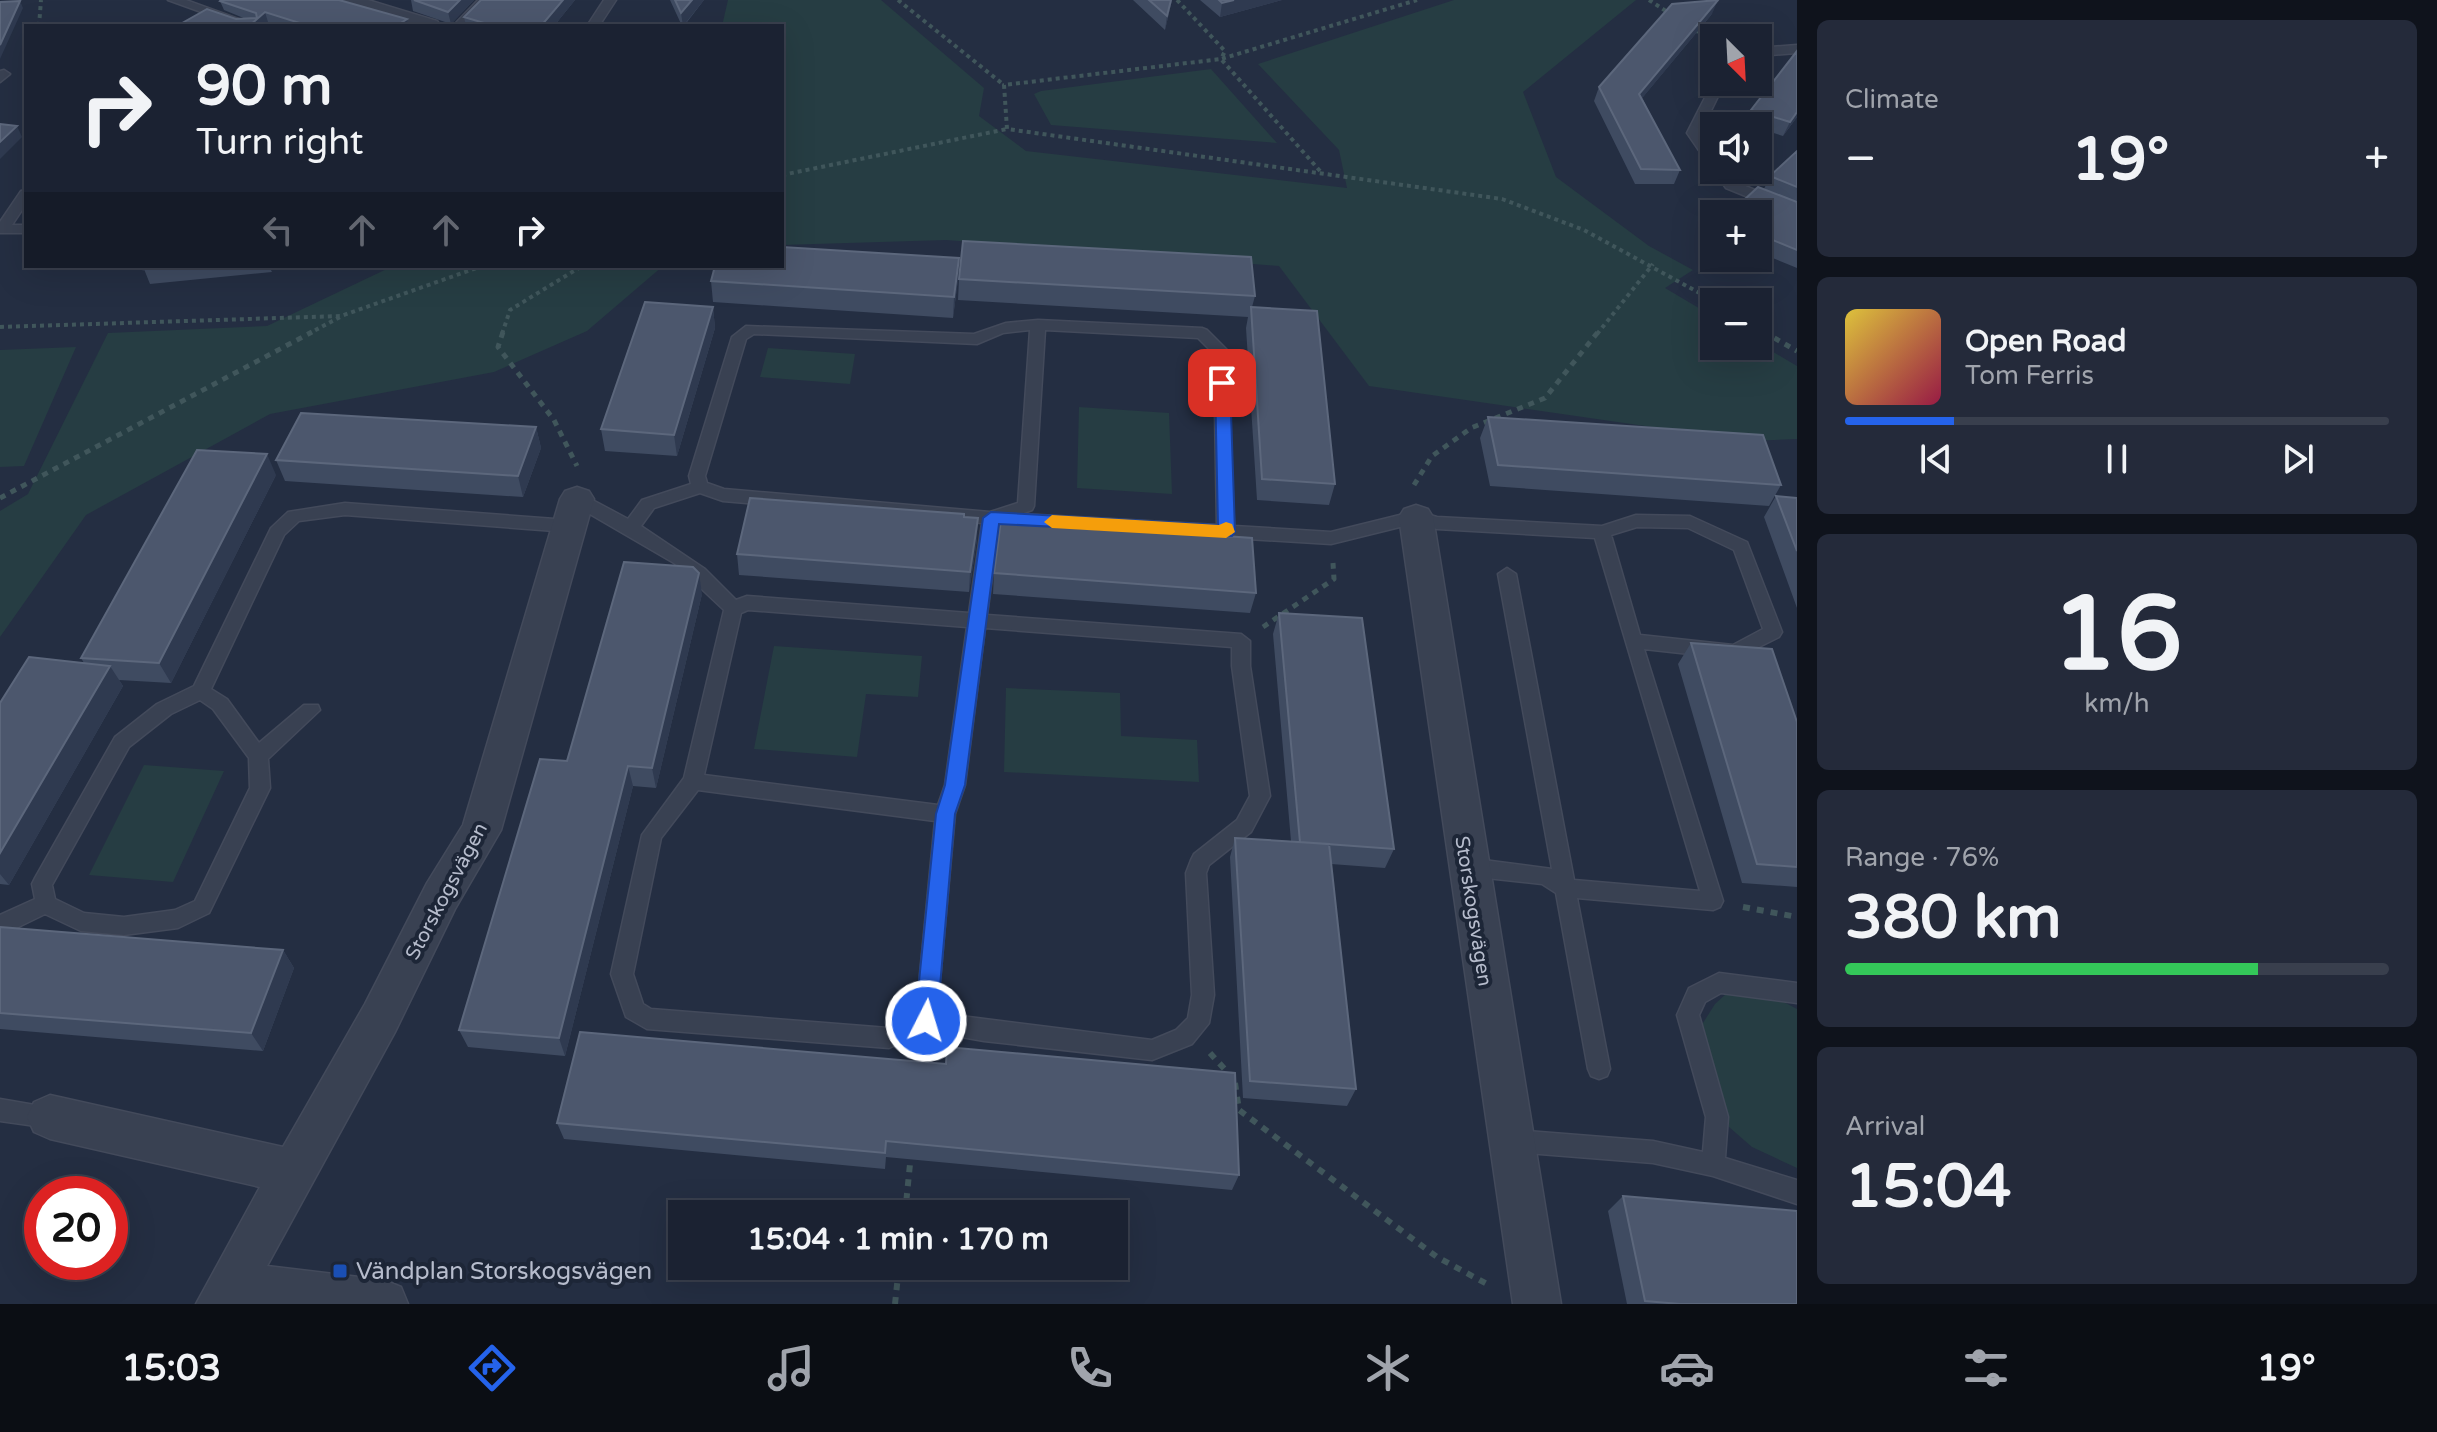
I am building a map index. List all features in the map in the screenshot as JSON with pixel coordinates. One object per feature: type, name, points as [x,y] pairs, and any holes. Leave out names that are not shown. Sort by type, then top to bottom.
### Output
[{"type":"street","points":[[344,0],[422,24]]},
{"type":"street","name":"Storskogsvägen","points":[[384,1304],[225,1295],[380,1018],[441,896],[481,830],[572,512]]},
{"type":"street","name":"Storskogsvägen","points":[[1416,517],[1537,1304]]},
{"type":"street","points":[[50,1117],[295,1172]]},
{"type":"lane","points":[[174,0],[246,24]]},
{"type":"lane","points":[[461,24],[485,0]]},
{"type":"lane","points":[[594,24],[610,0]]},
{"type":"lane","points":[[1772,51],[1797,49]]},
{"type":"lane","points":[[1700,119],[1693,133],[1700,143]]},
{"type":"lane","points":[[1730,184],[1797,213]]},
{"type":"lane","points":[[1,229],[24,197]]},
{"type":"lane","points":[[1,229],[24,229]]},
{"type":"lane","points":[[700,487],[697,476],[739,337],[751,329],[977,339],[1013,325],[1202,333],[1222,353],[1226,532]]},
{"type":"lane","points":[[991,518],[1026,506],[1038,325]]},
{"type":"lane","points":[[630,529],[648,504],[672,493],[700,487],[723,495],[991,518],[1331,538],[1416,517],[1437,523],[1602,532],[1636,521],[1690,522],[1741,546],[1773,632],[1735,652],[1633,641]]},
{"type":"lane","points":[[46,904],[42,884],[122,742],[164,709],[201,691],[277,532],[294,516],[345,509],[572,512],[630,529],[681,558],[701,573],[733,609]]},
{"type":"lane","points":[[926,1021],[945,814],[955,785],[991,518]]},
{"type":"lane","points":[[1468,867],[1546,876],[1566,888],[1713,901],[1602,532]]},
{"type":"lane","points":[[1507,574],[1599,1069]]},
{"type":"lane","points":[[747,603],[1241,641],[1241,666],[1260,796],[1244,826],[1201,860],[1196,873],[1203,995],[1198,1023],[1184,1037],[1152,1050],[984,1031],[926,1021],[889,1038],[647,1019],[634,1010],[622,974],[652,835],[693,781],[733,609],[747,603]]},
{"type":"lane","points":[[0,927],[12,918],[46,904],[81,922],[124,926],[178,919],[202,907],[260,788],[258,756],[220,704],[201,691]]},
{"type":"lane","points":[[258,756],[311,710]]},
{"type":"lane","points":[[693,781],[945,814]]},
{"type":"lane","points":[[1713,1165],[1717,1117],[1688,1015],[1697,995],[1719,983],[1797,993]]},
{"type":"lane","points":[[0,1110],[50,1117]]},
{"type":"lane","points":[[1510,1141],[1653,1152],[1713,1165],[1797,1192]]},
{"type":"path","points":[[39,24],[41,0]]},
{"type":"path","points":[[898,0],[1004,85],[1221,59],[1417,0]]},
{"type":"path","points":[[1177,0],[1225,51],[1221,59]]},
{"type":"path","points":[[1649,0],[1675,17]]},
{"type":"path","points":[[1688,25],[1700,33]]},
{"type":"path","points":[[1221,59],[1320,171]]},
{"type":"path","points":[[1004,85],[1007,129]]},
{"type":"path","points":[[784,175],[1007,129],[1320,171],[1527,206],[1653,264],[1700,292]]},
{"type":"path","points":[[1416,517],[1413,482],[1432,456],[1471,428],[1545,398],[1653,264]]},
{"type":"path","points":[[0,498],[341,316],[476,268]]},
{"type":"path","points":[[572,512],[586,484],[554,420],[498,347],[510,310],[579,268]]},
{"type":"path","points":[[0,327],[341,316]]},
{"type":"path","points":[[1772,336],[1797,351]]},
{"type":"path","points":[[1241,641],[1334,579]]},
{"type":"path","points":[[1713,901],[1797,917]]},
{"type":"path","points":[[1184,1037],[1215,1056],[1234,1079],[1239,1110],[1437,1257],[1498,1290]]},
{"type":"path","points":[[907,1200],[913,1140]]},
{"type":"path","points":[[895,1304],[898,1280]]},
{"type":"green space","points":[[728,0],[881,0],[984,88],[979,116],[1026,151],[1347,188],[1339,150],[1258,64],[1454,0],[1636,0],[1523,92],[1556,177],[1649,246],[1693,270],[1665,288],[1700,309],[1700,360],[1772,360],[1772,351],[1797,366],[1797,439],[1749,441],[1369,386],[1279,266],[946,240],[784,245],[784,24],[722,24]]},
{"type":"green space","points":[[1211,69],[1277,143],[1051,125],[1034,94],[1041,91]]},
{"type":"green space","points":[[389,268],[661,268],[587,331],[494,372],[270,414],[86,515],[0,637],[0,511],[28,494],[108,333],[267,326]]},
{"type":"green space","points":[[76,347],[24,466],[0,467],[0,350]]},
{"type":"green space","points":[[768,348],[855,354],[850,384],[760,377]]},
{"type":"green space","points":[[1079,407],[1169,413],[1172,494],[1077,488]]},
{"type":"green space","points":[[774,646],[922,656],[918,697],[866,694],[857,757],[754,749]]},
{"type":"green space","points":[[1006,688],[1120,693],[1121,736],[1197,740],[1199,782],[1004,772]]},
{"type":"green space","points":[[144,765],[224,771],[173,882],[89,875]]},
{"type":"green space","points":[[1727,993],[1778,999],[1797,1009],[1797,1168],[1752,1147],[1729,1127],[1698,1031],[1715,1004]]},
{"type":"building","points":[[339,0],[407,19],[399,24],[303,24],[265,12],[251,24],[181,24],[207,9],[236,19],[257,18],[256,13],[220,1]]},
{"type":"building","points":[[414,0],[460,0],[448,12]]},
{"type":"building","points":[[481,0],[563,0],[543,24],[487,24],[464,17]]},
{"type":"building","points":[[675,0],[692,0],[681,13]]},
{"type":"building","points":[[1149,0],[1171,0],[1167,16]]},
{"type":"building","points":[[1718,0],[1639,94],[1680,170],[1641,169],[1599,87],[1672,4]]},
{"type":"building","points":[[20,1],[0,45],[0,2]]},
{"type":"building","points":[[1797,51],[1797,112],[1790,122],[1772,116],[1772,112],[1751,110],[1762,96],[1772,96],[1772,83]]},
{"type":"building","points":[[0,124],[17,126],[0,142]]},
{"type":"building","points":[[1797,151],[1797,187],[1772,174]]},
{"type":"building","points":[[1758,187],[1797,202],[1797,250],[1772,240],[1772,200],[1744,200]]},
{"type":"building","points":[[963,241],[1251,257],[1255,296],[959,279]]},
{"type":"building","points":[[784,247],[959,258],[954,297],[711,281],[714,268],[784,268]]},
{"type":"building","points":[[645,302],[713,307],[674,435],[601,429]]},
{"type":"building","points":[[1251,307],[1317,311],[1335,484],[1262,479]]},
{"type":"building","points":[[301,413],[536,427],[518,476],[276,460]]},
{"type":"building","points":[[1488,417],[1763,435],[1781,485],[1498,465]]},
{"type":"building","points":[[197,450],[267,454],[159,663],[81,658]]},
{"type":"building","points":[[1776,496],[1797,498],[1797,551]]},
{"type":"building","points":[[750,498],[964,514],[964,517],[978,518],[970,572],[737,554]]},
{"type":"building","points":[[1001,520],[1252,538],[1256,593],[994,573]]},
{"type":"building","points":[[624,562],[693,567],[699,573],[652,768],[628,766],[559,1038],[459,1030],[540,759],[567,761]]},
{"type":"building","points":[[1279,613],[1362,618],[1394,849],[1300,842]]},
{"type":"building","points":[[1691,643],[1772,649],[1797,722],[1797,867],[1757,864]]},
{"type":"building","points":[[29,657],[110,666],[0,853],[0,703]]},
{"type":"building","points":[[1235,838],[1329,844],[1356,1089],[1250,1081]]},
{"type":"building","points":[[0,927],[283,950],[251,1033],[0,1013]]},
{"type":"building","points":[[580,1032],[946,1064],[947,1047],[1235,1073],[1239,1175],[886,1141],[885,1153],[557,1123]]},
{"type":"building","points":[[1623,1196],[1797,1211],[1797,1304],[1645,1301]]},
{"type":"slow traffic","points":[[1052,522],[1226,532],[1226,528]]},
{"type":"place","name":"Vändplan Storskogsvägen","points":[[340,1271]]},
{"type":"route","points":[[926,1021],[945,814],[955,785],[991,518],[1226,532],[1222,383]]}]
